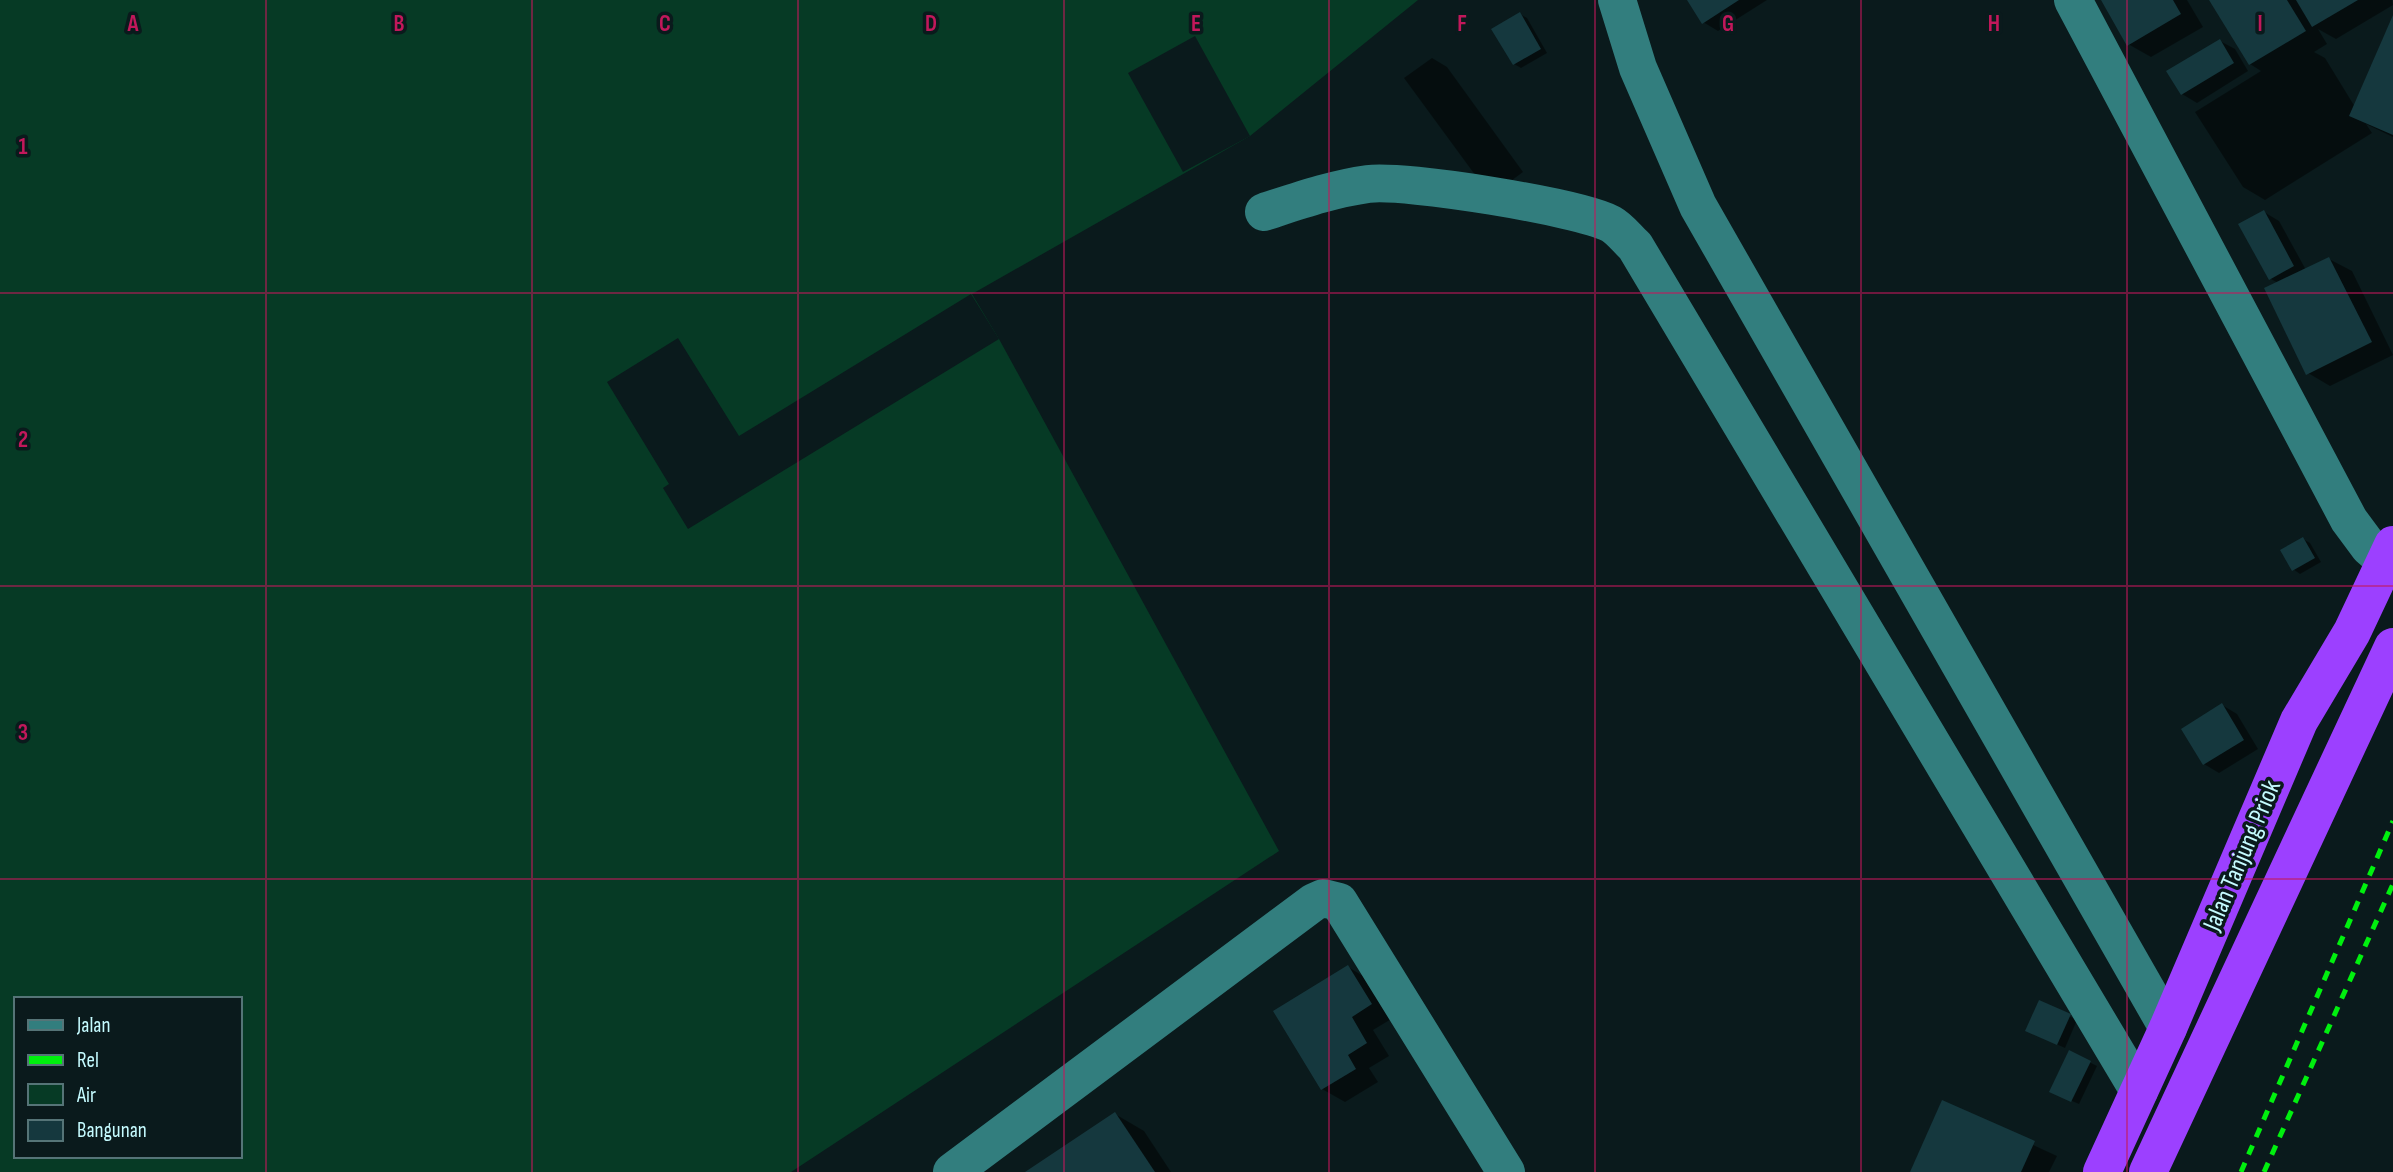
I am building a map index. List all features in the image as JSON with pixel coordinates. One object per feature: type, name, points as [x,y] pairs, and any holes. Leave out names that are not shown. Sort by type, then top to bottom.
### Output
[{"type":"highway","name":"Jalan Tanjung Priok","points":[[2102,1172],[2168,1028],[2299,721],[2352,632],[2390,559]]},
{"type":"highway","name":"Jalan Tanjung Priok","points":[[2148,1172],[2393,647]]},
{"type":"lane","points":[[1617,0],[1638,68],[1698,206],[2168,1028]]},
{"type":"lane","points":[[2073,0],[2349,520],[2390,559]]},
{"type":"lane","points":[[1264,212],[1358,186],[1409,185],[1579,212],[1613,225],[1635,246],[2139,1091]]},
{"type":"lane","points":[[952,1172],[1314,902],[1323,898],[1339,902],[1506,1172]]},
{"type":"water","points":[[0,0],[1418,0],[1250,136],[972,294],[1279,851],[791,1172],[0,1172]]},
{"type":"pier","points":[[1195,36],[1250,136],[1183,172],[1128,73]]},
{"type":"pier","points":[[971,294],[999,339],[688,529],[663,488],[669,484],[607,382],[678,338],[739,436]]},
{"type":"building","points":[[1687,0],[1739,0],[1702,24]]},
{"type":"building","points":[[2101,0],[2173,0],[2181,14],[2127,46]]},
{"type":"building","points":[[2209,0],[2287,0],[2306,31],[2249,65]]},
{"type":"building","points":[[2296,0],[2358,0],[2312,27]]},
{"type":"building","points":[[1520,12],[1541,49],[1513,65],[1491,29]]},
{"type":"building","points":[[2393,15],[2393,135],[2349,116]]},
{"type":"building","points":[[2220,39],[2234,63],[2181,95],[2166,71]]},
{"type":"building","points":[[2264,210],[2294,266],[2269,280],[2238,224]]},
{"type":"building","points":[[2329,257],[2372,342],[2306,375],[2264,288]]},
{"type":"building","points":[[2303,537],[2315,558],[2292,571],[2280,550]]},
{"type":"building","points":[[2222,703],[2244,740],[2203,765],[2181,729]]},
{"type":"building","points":[[1348,965],[1372,1004],[1352,1017],[1367,1043],[1348,1055],[1356,1069],[1321,1090],[1273,1011]]},
{"type":"building","points":[[2039,1000],[2071,1014],[2057,1045],[2025,1031]]},
{"type":"building","points":[[2069,1050],[2091,1061],[2071,1102],[2049,1092]]},
{"type":"building","points":[[1942,1100],[2035,1141],[2021,1172],[1910,1172]]},
{"type":"building","points":[[1115,1112],[1155,1172],[1025,1172]]},
{"type":"railway","points":[[2241,1172],[2393,821]]},
{"type":"railway","points":[[2264,1172],[2393,884]]}]
